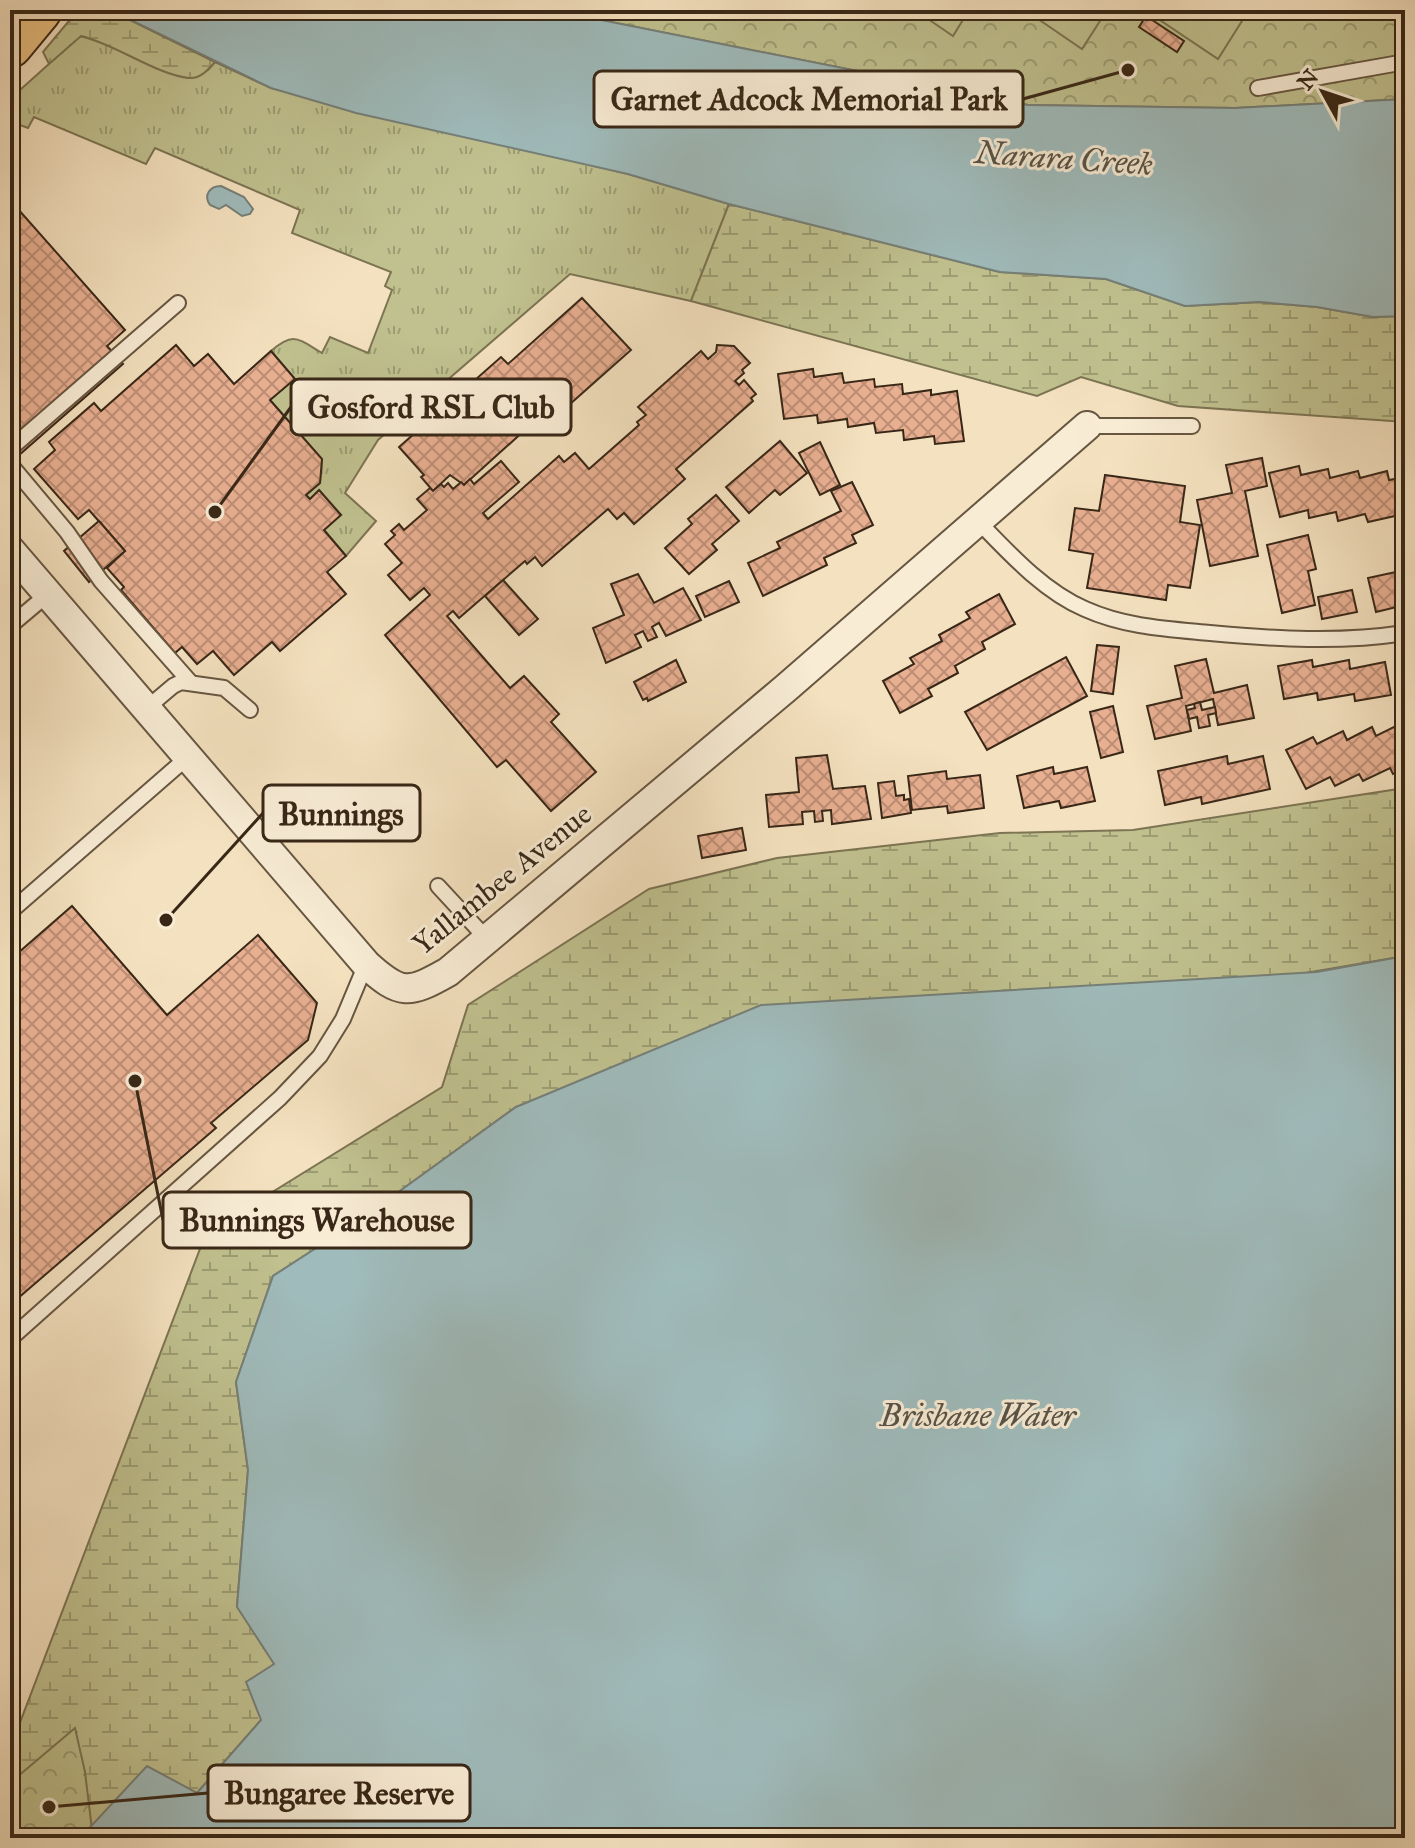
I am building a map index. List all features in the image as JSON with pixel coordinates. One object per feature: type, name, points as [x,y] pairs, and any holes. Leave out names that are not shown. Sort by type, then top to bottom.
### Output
[{"type":"highway","points":[[10,45],[39,10]]},
{"type":"street","name":"Yallambee Avenue","points":[[10,550],[366,964],[384,981],[407,990],[420,987],[448,972],[786,688],[1087,426]]},
{"type":"lane","points":[[1258,88],[1405,62]]},
{"type":"lane","points":[[10,449],[178,303]]},
{"type":"lane","points":[[1087,426],[1192,426]]},
{"type":"lane","points":[[10,464],[67,532],[101,581],[191,683]]},
{"type":"lane","points":[[977,520],[1025,570],[1083,609],[1136,627],[1284,640],[1359,640],[1405,633]]},
{"type":"lane","points":[[10,626],[48,594]]},
{"type":"lane","points":[[147,708],[173,686],[191,683],[224,688],[250,710]]},
{"type":"lane","points":[[10,912],[189,756]]},
{"type":"lane","points":[[438,886],[487,939]]},
{"type":"lane","points":[[10,1339],[290,1087],[320,1056],[366,964]]},
{"type":"green space","points":[[78,10],[110,10],[215,62],[197,77],[177,76],[81,36],[49,64],[43,52]]},
{"type":"green space","points":[[551,10],[1405,10],[1405,99],[1235,108],[1028,105]]},
{"type":"green space","points":[[915,10],[969,10],[953,36]]},
{"type":"green space","points":[[1025,10],[1107,10],[1082,49]]},
{"type":"green space","points":[[1145,10],[1243,10],[1247,13],[1218,59]]},
{"type":"green space","points":[[80,36],[188,78],[208,70],[215,62],[271,88],[628,174],[729,204],[691,301],[570,274],[378,440],[345,493],[376,521],[346,556],[324,530],[341,515],[320,491],[310,499],[306,495],[320,483],[322,459],[270,400],[294,379],[271,351],[285,341],[296,339],[322,353],[330,337],[368,353],[392,290],[385,286],[391,272],[292,233],[300,210],[155,148],[146,164],[34,117],[28,128],[20,125],[10,149],[10,99]]},
{"type":"green space","points":[[729,204],[1000,272],[1106,279],[1185,306],[1259,302],[1317,307],[1373,317],[1405,316],[1405,422],[1178,406],[1081,377],[1037,396],[691,301]]},
{"type":"green space","points":[[1405,788],[1405,956],[516,1107],[364,1217],[273,1276],[236,1382],[248,1470],[237,1606],[275,1664],[261,1720],[197,1793],[80,1838],[65,1838],[10,1774],[10,1749],[206,1233],[442,1087],[468,1005],[649,889],[777,858],[1000,833],[1133,830]]},
{"type":"green space","points":[[75,1728],[85,1772],[93,1838],[10,1838],[10,1783]]},
{"type":"water","name":"Narara Creek","points":[[110,10],[551,10],[1028,105],[1235,108],[1405,99],[1405,316],[1373,317],[1317,307],[1259,302],[1185,306],[1106,279],[1000,272],[729,204],[628,174],[356,113],[271,88]]},
{"type":"water","points":[[221,186],[244,197],[253,209],[250,214],[242,216],[226,205],[219,209],[210,205],[207,198],[209,192]]},
{"type":"water","name":"Brisbane Water","points":[[1405,956],[1405,1838],[80,1838],[147,1766],[197,1793],[261,1720],[246,1682],[274,1664],[237,1607],[248,1470],[236,1382],[273,1276],[364,1217],[516,1107],[761,1005],[1317,972]]},
{"type":"building","points":[[1146,16],[1184,41],[1177,52],[1139,27]]},
{"type":"building","points":[[10,200],[125,330],[107,346],[123,364],[10,463]]},
{"type":"building","points":[[582,298],[631,350],[552,420],[539,405],[530,414],[536,420],[464,485],[450,475],[433,491],[421,477],[424,475],[399,447],[501,357],[508,364]]},
{"type":"building","points":[[176,345],[194,366],[208,354],[234,384],[271,351],[295,379],[270,400],[322,459],[320,483],[306,495],[310,499],[319,490],[341,515],[324,530],[346,556],[327,572],[346,594],[280,651],[272,642],[234,675],[213,651],[197,664],[182,647],[175,653],[121,590],[124,587],[107,568],[125,551],[89,510],[78,519],[34,469],[55,450],[49,442],[94,403],[101,411]]},
{"type":"building","points":[[717,345],[734,346],[750,363],[735,381],[739,385],[744,380],[756,394],[751,398],[753,401],[676,469],[685,479],[634,524],[624,513],[617,519],[608,509],[542,566],[535,557],[527,564],[525,561],[459,618],[453,611],[447,616],[510,688],[524,676],[559,714],[551,722],[596,772],[551,811],[506,760],[497,767],[385,635],[430,595],[424,588],[410,600],[388,575],[402,563],[385,544],[395,535],[391,531],[399,524],[404,530],[427,510],[417,499],[430,488],[433,491],[441,484],[444,487],[448,483],[453,489],[470,479],[474,484],[501,461],[519,482],[483,513],[488,519],[559,456],[564,462],[575,453],[589,469],[639,425],[637,422],[646,415],[638,407],[701,351],[708,359],[716,352]]},
{"type":"building","points":[[813,369],[814,377],[842,373],[844,383],[874,379],[875,387],[902,384],[903,394],[931,390],[931,395],[957,391],[964,441],[935,444],[934,436],[904,440],[903,430],[876,433],[874,423],[848,427],[847,419],[818,423],[817,415],[784,419],[778,374]]},
{"type":"building","points":[[780,441],[807,473],[780,495],[775,490],[749,513],[726,487]]},
{"type":"building","points":[[820,442],[840,485],[820,495],[799,453]]},
{"type":"building","points":[[1262,458],[1267,486],[1245,491],[1258,556],[1210,566],[1197,500],[1232,493],[1226,465]]},
{"type":"building","points":[[1299,466],[1301,475],[1328,469],[1330,478],[1358,471],[1360,478],[1387,471],[1389,480],[1405,477],[1405,522],[1397,524],[1395,516],[1368,522],[1365,514],[1338,521],[1336,512],[1309,518],[1308,510],[1280,517],[1269,473]]},
{"type":"building","points":[[1105,475],[1185,486],[1180,522],[1200,525],[1190,588],[1168,585],[1166,600],[1087,588],[1093,554],[1069,550],[1075,508],[1099,511]]},
{"type":"building","points":[[852,482],[873,525],[852,535],[856,543],[824,558],[827,565],[763,596],[748,563],[780,548],[777,542],[841,511],[831,491]]},
{"type":"building","points":[[716,495],[739,521],[712,544],[717,550],[689,574],[665,548],[692,524],[688,519]]},
{"type":"building","points":[[99,521],[125,551],[89,582],[64,551]]},
{"type":"building","points":[[1308,535],[1316,569],[1308,571],[1315,605],[1282,613],[1267,545]]},
{"type":"building","points":[[1405,570],[1405,605],[1376,612],[1368,578]]},
{"type":"building","points":[[638,574],[654,603],[683,588],[701,620],[666,636],[659,623],[652,627],[657,637],[648,641],[643,631],[635,635],[641,647],[606,663],[593,628],[624,615],[611,584]]},
{"type":"building","points":[[503,580],[538,619],[519,635],[485,596]]},
{"type":"building","points":[[729,581],[739,602],[705,617],[696,596]]},
{"type":"building","points":[[1352,590],[1357,612],[1322,619],[1318,597]]},
{"type":"building","points":[[999,594],[1015,624],[982,642],[985,649],[955,666],[958,673],[928,689],[932,696],[900,713],[883,681],[914,664],[910,658],[942,641],[939,635],[970,618],[966,612]]},
{"type":"building","points":[[1097,645],[1119,647],[1113,694],[1091,691]]},
{"type":"building","points":[[1066,657],[1087,696],[987,750],[965,712]]},
{"type":"building","points":[[1206,659],[1214,693],[1247,685],[1254,718],[1218,725],[1213,699],[1186,706],[1191,731],[1155,739],[1147,706],[1182,698],[1175,666]]},
{"type":"building","points":[[676,660],[686,682],[648,701],[647,698],[643,700],[634,682]]},
{"type":"building","points":[[1312,660],[1313,667],[1349,660],[1350,669],[1385,662],[1391,695],[1355,701],[1354,694],[1318,700],[1317,693],[1284,699],[1278,666]]},
{"type":"building","points":[[1200,702],[1202,710],[1215,707],[1216,713],[1208,715],[1210,726],[1199,728],[1197,717],[1189,719],[1187,710],[1195,708],[1194,704]]},
{"type":"building","points":[[1113,706],[1123,752],[1101,758],[1090,712]]},
{"type":"building","points":[[1400,724],[1405,731],[1405,768],[1393,774],[1390,768],[1363,781],[1359,774],[1335,786],[1330,777],[1306,789],[1286,750],[1313,737],[1317,744],[1343,731],[1347,740],[1372,727],[1376,736]]},
{"type":"building","points":[[827,755],[833,789],[865,786],[871,819],[832,824],[831,810],[822,811],[823,821],[815,822],[814,811],[802,812],[803,824],[769,827],[766,795],[799,792],[796,758]]},
{"type":"building","points":[[1227,756],[1228,764],[1263,756],[1270,789],[1202,804],[1201,797],[1165,805],[1158,771]]},
{"type":"building","points":[[1053,767],[1054,774],[1087,767],[1095,801],[1061,808],[1059,801],[1024,808],[1017,776]]},
{"type":"building","points":[[946,771],[947,779],[980,775],[984,808],[948,813],[947,806],[912,810],[908,776]]},
{"type":"building","points":[[894,781],[896,796],[904,795],[904,800],[909,799],[911,813],[882,818],[878,783]]},
{"type":"building","points":[[742,828],[746,850],[702,858],[698,836]]},
{"type":"building","points":[[72,906],[167,1015],[258,935],[317,1003],[308,1040],[211,1123],[216,1128],[10,1305],[10,960]]},
{"type":"place","name":"Garnet Adcock Memorial Park","points":[[1128,70]]},
{"type":"place","name":"Gosford RSL Club","points":[[215,512]]},
{"type":"place","name":"Bunnings","points":[[166,920]]},
{"type":"place","name":"Bunnings Warehouse","points":[[135,1081]]},
{"type":"place","name":"Bungaree Reserve","points":[[49,1807]]}]
